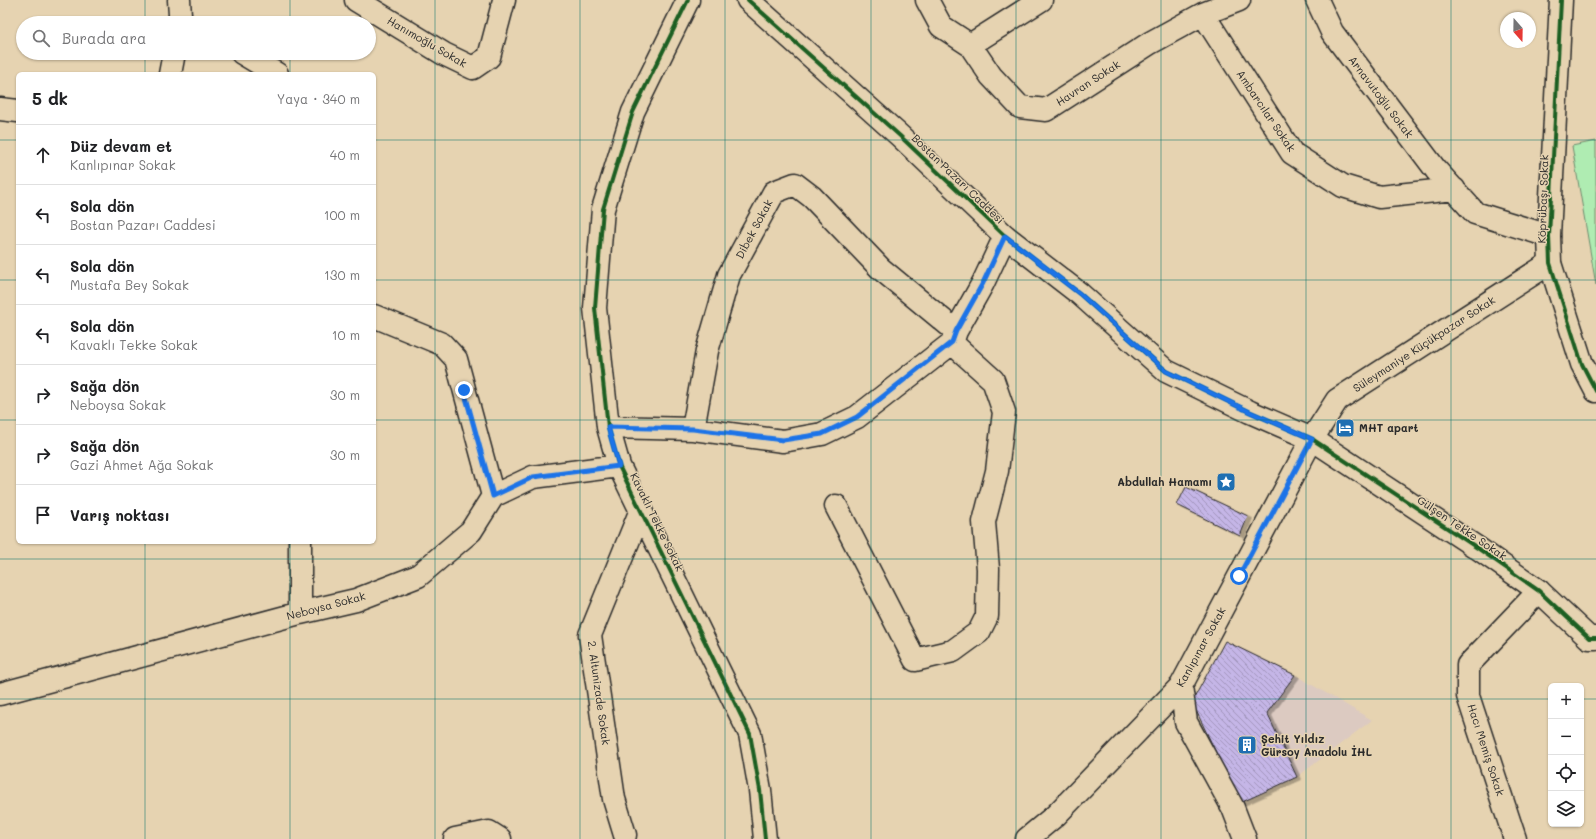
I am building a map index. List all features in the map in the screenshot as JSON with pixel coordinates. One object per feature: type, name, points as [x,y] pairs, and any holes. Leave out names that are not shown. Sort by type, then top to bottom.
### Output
[{"type":"street","name":"Hanımoğlu Sokak","points":[[356,0],[444,54],[473,68],[489,57],[504,0]]},
{"type":"street","name":"Kavaklı Tekke Sokak","points":[[688,0],[633,112],[603,209],[595,308],[608,427],[619,466],[750,734],[760,790],[765,839]]},
{"type":"street","name":"Bostan Pazarı Caddesi","points":[[748,0],[900,136],[1005,236],[1080,294],[1166,371],[1250,412],[1312,439]]},
{"type":"street","name":"Havran Sokak","points":[[927,0],[942,26],[970,45],[991,76],[1020,107],[1046,110],[1150,43],[1203,14],[1239,0]]},
{"type":"street","points":[[970,45],[1041,0]]},
{"type":"street","name":"Arnavutoğlu Sokak","points":[[1317,0],[1332,32],[1436,170],[1454,190]]},
{"type":"street","name":"Köprübaşı Sokak","points":[[1561,0],[1549,236],[1550,263],[1582,364],[1596,391]]},
{"type":"street","name":"Ambarcılar Sokak","points":[[1203,14],[1292,153],[1342,186],[1379,197],[1454,190]]},
{"type":"street","points":[[170,72],[173,60]]},
{"type":"street","points":[[254,60],[274,72]]},
{"type":"street","points":[[0,109],[16,111]]},
{"type":"street","name":"Dibek Sokak","points":[[693,429],[707,351],[729,275],[774,192],[795,184],[812,196],[881,269],[954,337]]},
{"type":"street","points":[[1454,190],[1475,212],[1549,236]]},
{"type":"street","points":[[608,427],[693,429],[783,440],[822,434],[857,417],[954,337],[983,283],[1005,236]]},
{"type":"street","name":"Süleymaniye Küçükpazar Sokak","points":[[1312,439],[1338,400],[1550,263]]},
{"type":"street","points":[[376,317],[442,344],[456,359],[493,496],[533,477],[619,466]]},
{"type":"street","points":[[836,506],[915,660],[953,651],[979,632],[987,616],[988,569],[984,522],[997,471],[1004,412],[993,380],[954,337]]},
{"type":"street","name":"Gülşen Tekke Sokak","points":[[1312,439],[1479,549],[1539,591],[1589,638],[1596,638]]},
{"type":"street","name":"Kanlıpınar Sokak","points":[[1027,839],[1056,815],[1181,686],[1312,439]]},
{"type":"street","name":"Neboysa Sokak","points":[[0,694],[300,613],[356,600],[418,576],[471,531],[493,496]]},
{"type":"street","name":"2. Altunizade Sokak","points":[[625,838],[614,799],[590,635],[641,510]]},
{"type":"street","points":[[300,544],[300,613]]},
{"type":"street","name":"Hacı Memiş Sokak","points":[[1515,839],[1468,696],[1468,665],[1539,591]]},
{"type":"street","points":[[1181,686],[1186,722],[1233,808],[1245,839]]},
{"type":"street","points":[[455,839],[489,832],[500,839]]},
{"type":"shaded area","name":"Şehit Yıldız Gürsoy Anadolu İHL","points":[[1225,641],[1295,675],[1372,720],[1297,777],[1240,803],[1192,702]]},
{"type":"green space","points":[[1596,141],[1596,285],[1572,146]]},
{"type":"building","points":[[1186,487],[1248,516],[1240,536],[1177,505]]},
{"type":"building","name":"Şehit Yıldız Gürsoy Anadolu İHL","points":[[1225,641],[1295,675],[1267,713],[1297,777],[1240,803],[1192,702]]},
{"type":"cycle path","points":[[688,0],[633,112],[603,209],[595,308],[608,427],[619,466],[750,734],[760,790],[765,839]]},
{"type":"cycle path","points":[[748,0],[900,136],[1005,236],[1080,294],[1166,371],[1250,412],[1312,439],[1479,549],[1539,591],[1589,638],[1596,638]]},
{"type":"cycle path","points":[[1561,0],[1549,236],[1550,263],[1582,364],[1596,391]]},
{"type":"place","name":"MHT apart","points":[[1345,428]]},
{"type":"place","name":"Abdullah Hamamı","points":[[1226,482]]},
{"type":"place","name":"Şehit Yıldız Gürsoy Anadolu İHL","points":[[1247,745]]},
{"type":"route","points":[[464,390],[493,496],[533,477],[619,466],[608,427],[693,429],[783,440],[822,434],[857,417],[952,342],[956,331],[983,283],[1005,236],[1080,294],[1166,371],[1250,412],[1312,439],[1239,576]]}]
